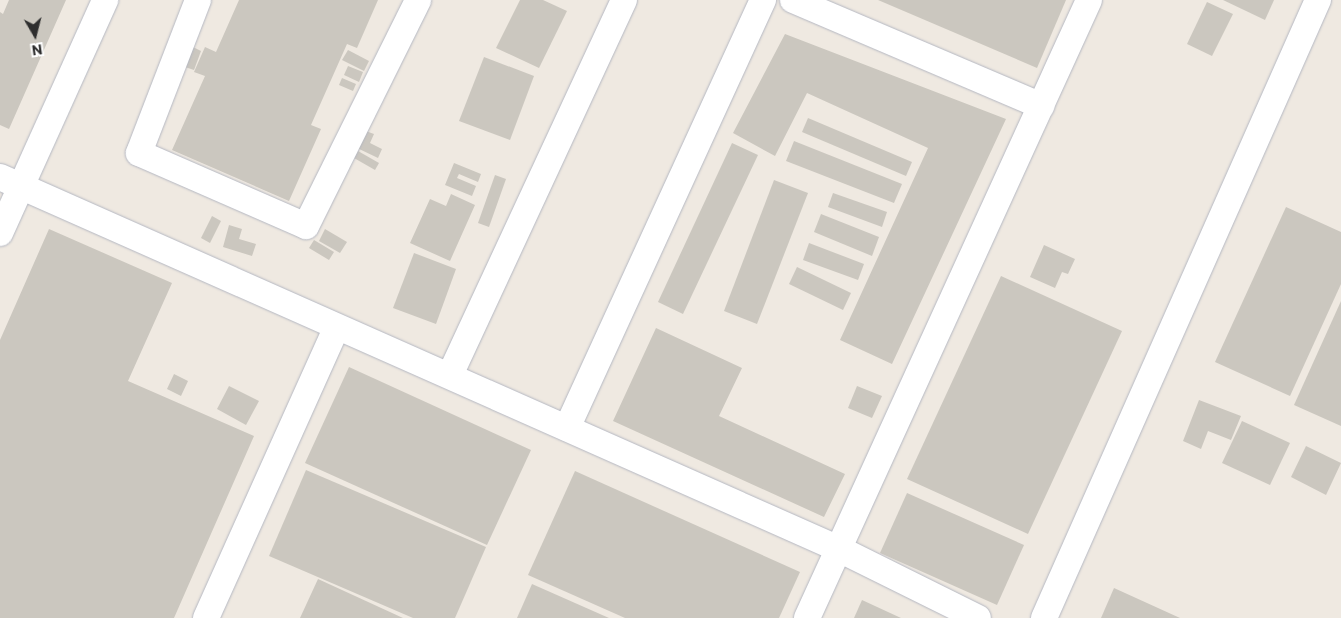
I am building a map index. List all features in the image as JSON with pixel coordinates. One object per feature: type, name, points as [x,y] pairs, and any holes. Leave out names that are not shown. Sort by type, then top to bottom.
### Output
[{"type":"street","points":[[0,233],[10,182],[105,0]]},
{"type":"street","points":[[198,0],[139,153],[306,226],[418,0]]},
{"type":"street","points":[[450,375],[624,0]]},
{"type":"street","points":[[567,428],[763,0]]},
{"type":"street","points":[[793,0],[1041,106]]},
{"type":"street","points":[[806,618],[1089,0]]},
{"type":"street","points":[[1044,618],[1318,0]]},
{"type":"street","points":[[10,182],[450,375],[839,549],[978,618]]},
{"type":"street","points":[[206,618],[337,327]]},
{"type":"building","points":[[9,0],[66,0],[9,129],[0,125],[0,12],[3,14]]},
{"type":"building","points":[[239,0],[378,0],[357,48],[347,44],[311,125],[321,129],[289,201],[172,150],[205,76],[194,72],[205,47],[216,52]]},
{"type":"building","points":[[520,0],[543,0],[567,11],[539,68],[496,48]]},
{"type":"building","points":[[878,0],[1066,0],[1037,68]]},
{"type":"building","points":[[1223,0],[1274,0],[1265,20]]},
{"type":"building","points":[[1207,2],[1233,14],[1212,56],[1187,44]]},
{"type":"building","points":[[785,34],[1006,119],[892,364],[840,340],[928,148],[807,93],[775,156],[733,133]]},
{"type":"building","points":[[193,47],[201,51],[194,70],[185,67]]},
{"type":"building","points":[[348,50],[369,61],[364,71],[342,60]]},
{"type":"building","points":[[484,57],[534,76],[510,140],[459,121]]},
{"type":"building","points":[[348,66],[363,72],[359,82],[344,75]]},
{"type":"building","points":[[342,78],[356,84],[353,91],[339,85]]},
{"type":"building","points":[[808,118],[912,162],[906,176],[802,132]]},
{"type":"building","points":[[363,130],[374,134],[370,143],[382,149],[378,158],[355,147]]},
{"type":"building","points":[[794,141],[902,184],[894,203],[786,161]]},
{"type":"building","points":[[732,143],[758,155],[683,314],[658,302]]},
{"type":"building","points":[[358,151],[379,163],[375,170],[354,158]]},
{"type":"building","points":[[454,163],[481,174],[478,182],[459,174],[457,178],[476,186],[472,196],[445,185]]},
{"type":"building","points":[[495,175],[506,179],[489,227],[478,223]]},
{"type":"building","points":[[774,180],[808,193],[757,324],[724,311]]},
{"type":"building","points":[[833,193],[887,212],[882,227],[828,207]]},
{"type":"building","points":[[451,194],[475,205],[450,261],[410,243],[430,199],[446,206]]},
{"type":"building","points":[[1286,207],[1341,232],[1341,284],[1290,396],[1215,362]]},
{"type":"building","points":[[821,214],[879,237],[872,256],[814,232]]},
{"type":"building","points":[[212,216],[221,221],[210,243],[201,238]]},
{"type":"building","points":[[229,225],[242,229],[239,239],[256,244],[252,256],[223,247]]},
{"type":"building","points":[[49,229],[172,283],[128,381],[254,436],[174,618],[0,618],[0,340]]},
{"type":"building","points":[[325,229],[347,242],[340,253],[319,241]]},
{"type":"building","points":[[314,240],[334,252],[329,260],[309,248]]},
{"type":"building","points":[[809,243],[864,264],[858,280],[803,260]]},
{"type":"building","points":[[1044,245],[1075,259],[1068,274],[1062,272],[1055,288],[1030,277]]},
{"type":"building","points":[[414,253],[456,269],[436,324],[393,308]]},
{"type":"building","points":[[797,267],[851,293],[843,310],[789,284]]},
{"type":"building","points":[[1001,276],[1122,331],[1028,534],[907,479]]},
{"type":"building","points":[[1341,301],[1341,426],[1294,405]]},
{"type":"building","points":[[656,328],[742,368],[719,416],[845,474],[824,517],[613,421]]},
{"type":"building","points":[[349,367],[531,450],[487,545],[305,463]]},
{"type":"building","points":[[174,374],[188,381],[181,396],[167,389]]},
{"type":"building","points":[[229,386],[259,401],[246,425],[217,409]]},
{"type":"building","points":[[857,386],[882,396],[872,418],[848,408]]},
{"type":"building","points":[[1199,400],[1241,416],[1231,440],[1208,431],[1201,449],[1183,441]]},
{"type":"building","points":[[1242,421],[1290,443],[1270,485],[1222,463]]},
{"type":"building","points":[[1306,446],[1341,463],[1326,495],[1291,477]]},
{"type":"building","points":[[306,470],[486,547],[455,618],[413,618],[269,556]]},
{"type":"building","points":[[575,471],[800,572],[779,618],[625,618],[528,575]]},
{"type":"building","points":[[907,493],[1024,545],[997,605],[880,553]]},
{"type":"building","points":[[318,579],[403,618],[300,618]]},
{"type":"building","points":[[532,584],[609,618],[517,618]]},
{"type":"building","points":[[1114,588],[1180,618],[1101,618]]},
{"type":"building","points":[[862,600],[901,618],[854,618]]}]
